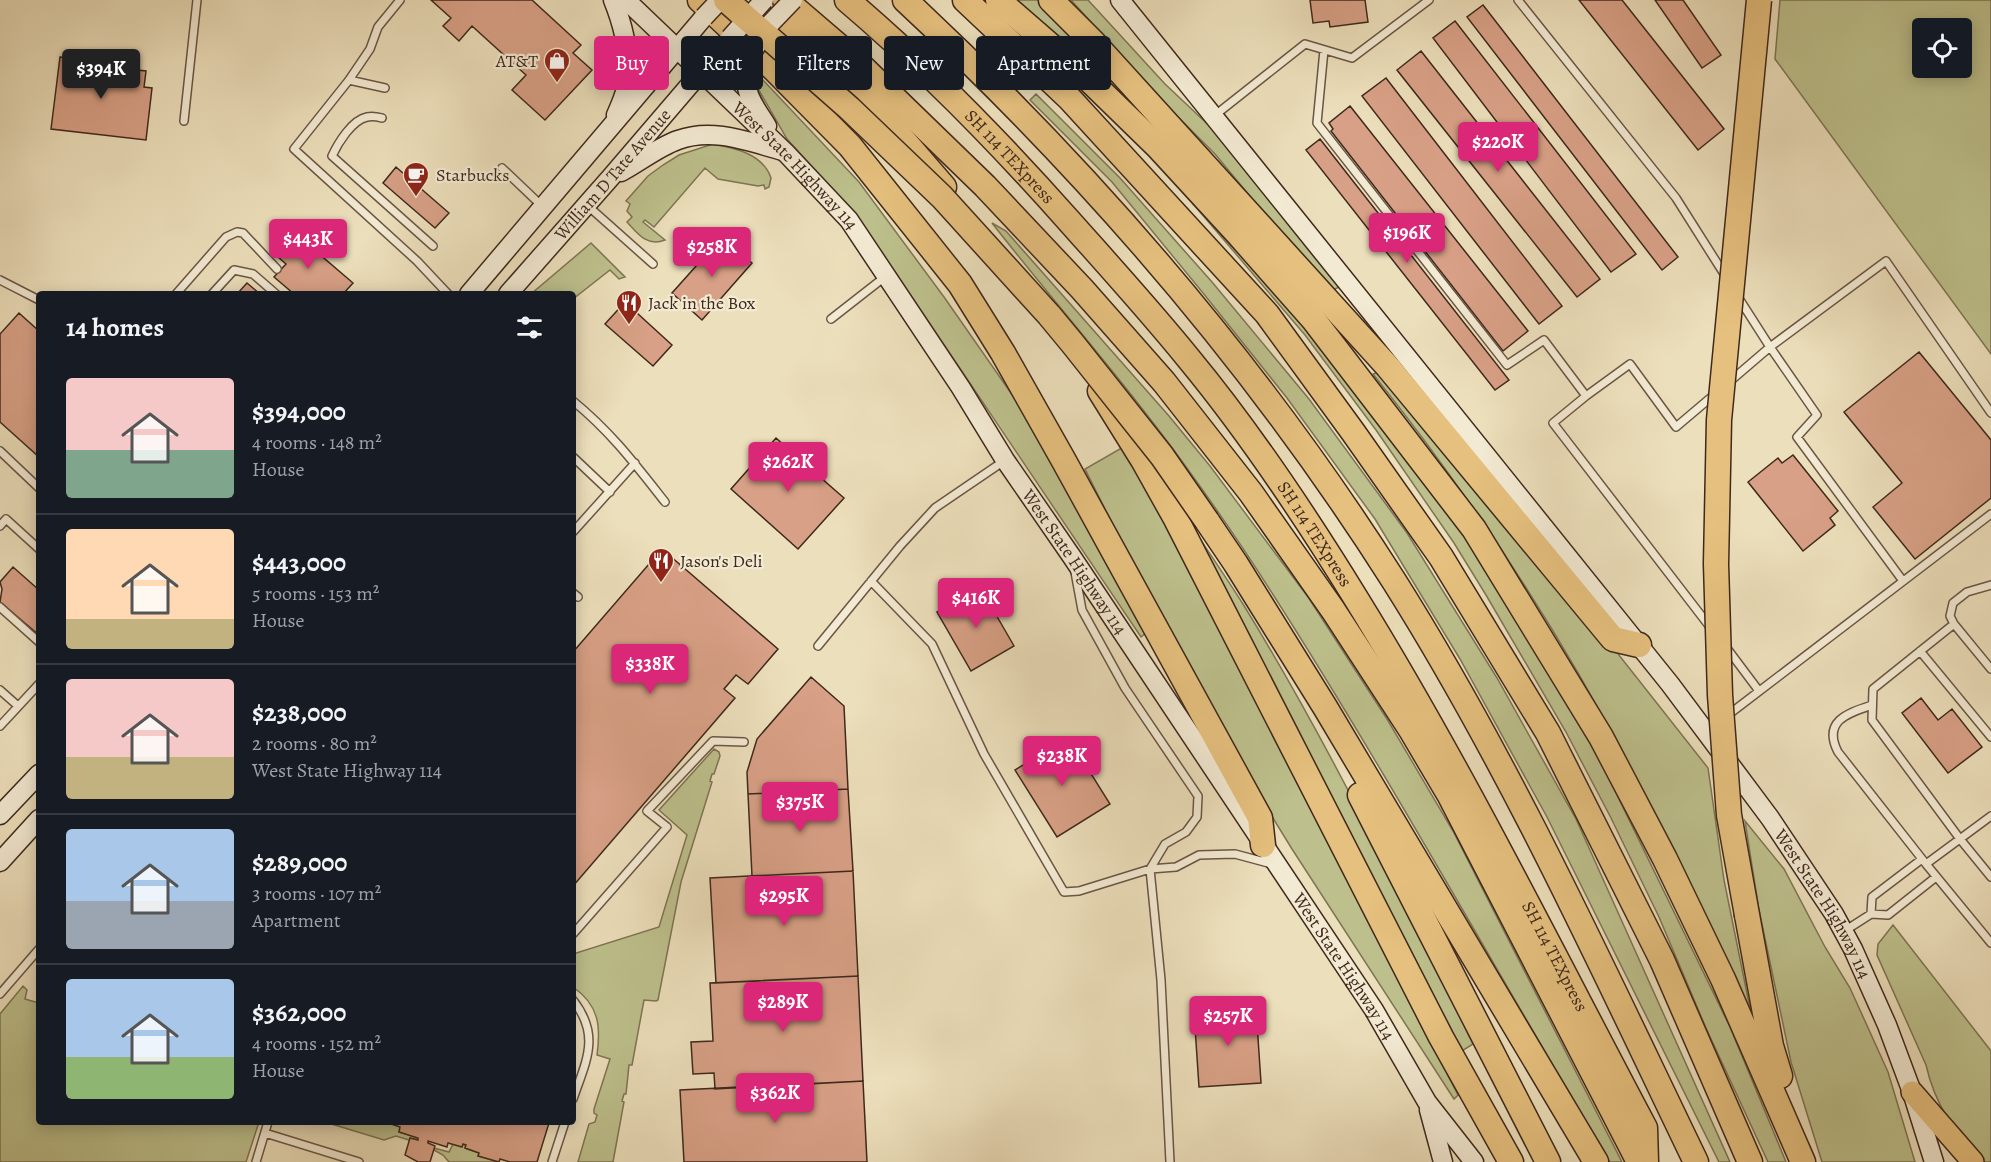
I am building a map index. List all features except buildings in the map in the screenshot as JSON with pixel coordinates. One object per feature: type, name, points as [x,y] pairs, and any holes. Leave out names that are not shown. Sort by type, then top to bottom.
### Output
[{"type":"highway","points":[[726,0],[849,108],[949,205],[1073,344],[1162,456],[1236,564],[1342,736],[1596,1162]]},
{"type":"highway","points":[[771,0],[785,19],[881,114],[953,197],[1007,261],[1094,382],[1143,460],[1176,519],[1441,1037],[1511,1162]]},
{"type":"highway","points":[[785,0],[855,60],[985,186],[1164,382],[1251,494],[1333,610],[1411,730],[1450,796],[1639,1162]]},
{"type":"highway","name":"SH 114 TEXpress","points":[[847,0],[921,65],[1011,156],[1191,361],[1276,475],[1357,599],[1429,720],[1466,788],[1645,1128],[1646,1162]]},
{"type":"highway","name":"SH 114 TEXpress","points":[[905,0],[1037,129],[1150,255],[1222,342],[1322,475],[1408,604],[1503,770],[1581,923],[1696,1162]]},
{"type":"highway","points":[[965,0],[1069,98],[1267,314],[1441,557],[1548,733],[1662,960],[1750,1162]]},
{"type":"highway","points":[[998,0],[1082,73],[1158,147],[1238,234],[1313,319],[1474,529],[1601,737],[1660,850],[1723,979],[1804,1162]]},
{"type":"highway","points":[[1051,0],[1094,43],[1388,367],[1613,639],[1639,645]]},
{"type":"highway","points":[[1759,0],[1719,420],[1716,564],[1720,695],[1730,815],[1747,915],[1771,1046],[1804,1162]]},
{"type":"highway","points":[[702,9],[776,71],[850,146],[960,284],[1003,353],[1053,441],[1260,818],[1263,845]]},
{"type":"highway","points":[[1342,736],[1346,768],[1548,1162]]},
{"type":"main road","points":[[613,125],[626,89],[628,64],[614,0]]},
{"type":"main road","name":"West State Highway 114","points":[[626,0],[681,51]]},
{"type":"main road","name":"William D Tate Avenue","points":[[472,291],[544,208],[677,47],[702,9],[720,0]]},
{"type":"main road","name":"William D Tate Avenue","points":[[732,36],[764,0]]},
{"type":"main road","points":[[784,152],[750,100],[745,80],[752,53],[768,26],[792,0]]},
{"type":"main road","name":"West State Highway 114","points":[[1120,0],[1639,645],[1707,731],[1770,818],[1853,949],[1887,1025],[1912,1092],[1934,1162]]},
{"type":"main road","name":"William D Tate Avenue","points":[[511,291],[685,90]]},
{"type":"main road","name":"West State Highway 114","points":[[720,90],[849,220],[961,388],[1005,460],[1072,556],[1374,1010],[1427,1102],[1474,1162]]},
{"type":"main road","points":[[611,177],[677,140],[698,134],[719,135],[784,152]]},
{"type":"main road","points":[[1,811],[36,777]]},
{"type":"main road","points":[[0,862],[36,822]]},
{"type":"main road","points":[[1912,1092],[1973,1162]]},
{"type":"main road","points":[[1427,1102],[1443,1162]]},
{"type":"lane","points":[[184,121],[197,0]]},
{"type":"lane","points":[[400,0],[378,27],[370,49],[349,80],[294,149],[417,261],[445,291]]},
{"type":"lane","points":[[1214,116],[1305,44],[1352,58],[1429,0]]},
{"type":"lane","points":[[1518,0],[1676,198],[1770,347],[1817,415],[1797,437],[1903,581]]},
{"type":"lane","points":[[1324,50],[1317,123],[1507,365],[1544,340],[1586,396]]},
{"type":"lane","points":[[349,80],[385,88]]},
{"type":"lane","points":[[382,118],[368,116],[358,121],[337,145],[332,156],[433,246]]},
{"type":"lane","points":[[502,168],[544,208]]},
{"type":"lane","points":[[587,205],[653,264]]},
{"type":"lane","points":[[179,291],[226,237],[237,232],[243,233],[277,269]]},
{"type":"lane","points":[[1759,691],[1553,423],[1630,364],[1676,427],[1770,347],[1886,261],[1991,413]]},
{"type":"lane","points":[[215,291],[234,270],[254,274],[273,291]]},
{"type":"lane","points":[[831,319],[886,276]]},
{"type":"lane","points":[[0,280],[36,298]]},
{"type":"lane","points":[[576,403],[599,422],[665,502]]},
{"type":"lane","points":[[0,451],[36,485]]},
{"type":"lane","points":[[818,646],[935,508],[1005,460]]},
{"type":"lane","points":[[576,461],[610,492]]},
{"type":"lane","points":[[576,529],[635,463]]},
{"type":"lane","points":[[1707,731],[1991,514]]},
{"type":"lane","points":[[0,526],[6,519],[36,546]]},
{"type":"lane","points":[[1072,556],[1082,610],[1125,687],[1198,796],[1197,817],[1186,832],[1165,844],[1150,869],[1161,980],[1170,1162]]},
{"type":"lane","points":[[871,581],[932,644],[984,754],[1064,892],[1079,891],[1150,869],[1176,867],[1199,855],[1235,854],[1277,865]]},
{"type":"lane","points":[[1991,585],[1967,592],[1953,603],[1950,616],[1991,669]]},
{"type":"lane","points":[[0,607],[36,639]]},
{"type":"lane","points":[[1954,624],[1873,689],[1872,720],[1991,877]]},
{"type":"lane","points":[[1920,651],[1991,737]]},
{"type":"lane","points":[[0,726],[36,687]]},
{"type":"lane","points":[[0,690],[18,706]]},
{"type":"lane","points":[[1872,705],[1849,713],[1836,723],[1833,731],[1834,744],[1936,877],[1991,943]]},
{"type":"lane","points":[[576,931],[667,827],[647,811],[713,741],[744,742]]},
{"type":"lane","points":[[1871,914],[1872,897],[1991,816]]},
{"type":"lane","points":[[1844,932],[1871,914],[1888,915],[1936,877]]},
{"type":"lane","points":[[0,994],[36,952]]},
{"type":"lane","points":[[576,1004],[588,1025],[590,1039],[576,1090]]},
{"type":"lane","points":[[256,1162],[267,1125]]},
{"type":"lane","points":[[552,1162],[564,1125]]},
{"type":"lane","points":[[265,1133],[359,1162]]},
{"type":"green space","points":[[1016,0],[1038,0],[1074,36],[1055,36]]},
{"type":"green space","points":[[1071,0],[1088,0],[1165,84],[1218,134],[1339,287],[1333,290],[1215,154],[1168,107],[1111,44],[1111,36],[1104,36]]},
{"type":"green space","points":[[1780,0],[1991,0],[1991,354],[1775,59]]},
{"type":"green space","points":[[1111,77],[1167,140],[1111,88]]},
{"type":"green space","points":[[763,80],[859,182],[944,297],[1020,406],[1146,633],[1141,637],[893,269],[843,201],[787,139],[759,90],[763,90]]},
{"type":"green space","points":[[1036,94],[1120,178],[1212,282],[1309,399],[1407,533],[1497,678],[1576,819],[1730,1162],[1719,1162],[1547,817],[1460,659],[1375,519],[1287,398],[1112,182],[1030,100]]},
{"type":"green space","points":[[713,144],[739,150],[762,163],[771,178],[769,187],[765,189],[764,185],[718,179],[705,168],[654,227],[645,220],[643,222],[665,240],[653,242],[643,238],[627,222],[632,217],[627,211],[630,204],[626,201],[648,176],[663,165],[679,155]]},
{"type":"green space","points":[[1154,158],[1251,259],[1461,527],[1599,758],[1730,1027],[1786,1162],[1768,1162],[1706,1028],[1659,917],[1611,818],[1566,732],[1454,543],[1376,430],[1305,335]]},
{"type":"green space","points":[[992,223],[1006,231],[1169,416],[1210,466],[1308,597],[1387,719],[1453,831],[1622,1162],[1610,1162],[1359,734],[1242,547],[1142,408]]},
{"type":"green space","points":[[591,243],[625,277],[619,279],[610,270],[576,297],[576,291],[535,291]]},
{"type":"green space","points":[[1381,371],[1585,612],[1708,768],[1724,880],[1754,1028],[1665,836],[1605,720],[1513,567],[1445,469],[1373,374]]},
{"type":"green space","points":[[1125,446],[1458,1095],[1454,1099],[1239,763],[1147,593],[1085,469]]},
{"type":"green space","points":[[1190,524],[1275,657],[1364,821],[1473,1044],[1462,1051]]},
{"type":"green space","points":[[714,749],[719,752],[720,756],[714,774],[712,774],[710,781],[712,782],[681,882],[658,1000],[644,1000],[632,1065],[629,1065],[626,1094],[622,1101],[624,1102],[613,1162],[578,1162],[589,1124],[595,1122],[597,1115],[594,1109],[610,1059],[597,1055],[599,1035],[596,1017],[588,1001],[576,989],[576,953],[659,927],[687,835],[659,810]]},
{"type":"green space","points":[[1745,821],[1784,869],[1825,947],[1850,988],[1888,1072],[1915,1162],[1822,1162],[1791,1062],[1759,910]]},
{"type":"green space","points":[[1893,925],[1991,1051],[1991,1162],[1984,1162],[1955,1130],[1941,1106],[1926,1065],[1877,955],[1878,944]]},
{"type":"green space","points":[[23,986],[27,990],[25,999],[36,1002],[36,1125],[258,1125],[246,1162],[0,1162],[0,1014]]},
{"type":"green space","points":[[335,1125],[394,1125],[400,1127],[399,1132],[418,1138],[418,1140],[410,1138],[409,1140],[396,1136],[384,1140]]},
{"type":"green space","points":[[453,1144],[466,1145],[465,1148],[479,1153],[478,1156],[499,1162],[449,1162],[434,1150],[434,1148],[449,1152]]},
{"type":"place","name":"AT&T","points":[[557,84]]},
{"type":"place","name":"Starbucks","points":[[416,198]]},
{"type":"place","name":"Jack in the Box","points":[[629,326]]},
{"type":"place","name":"Jason's Deli","points":[[661,584]]}]
